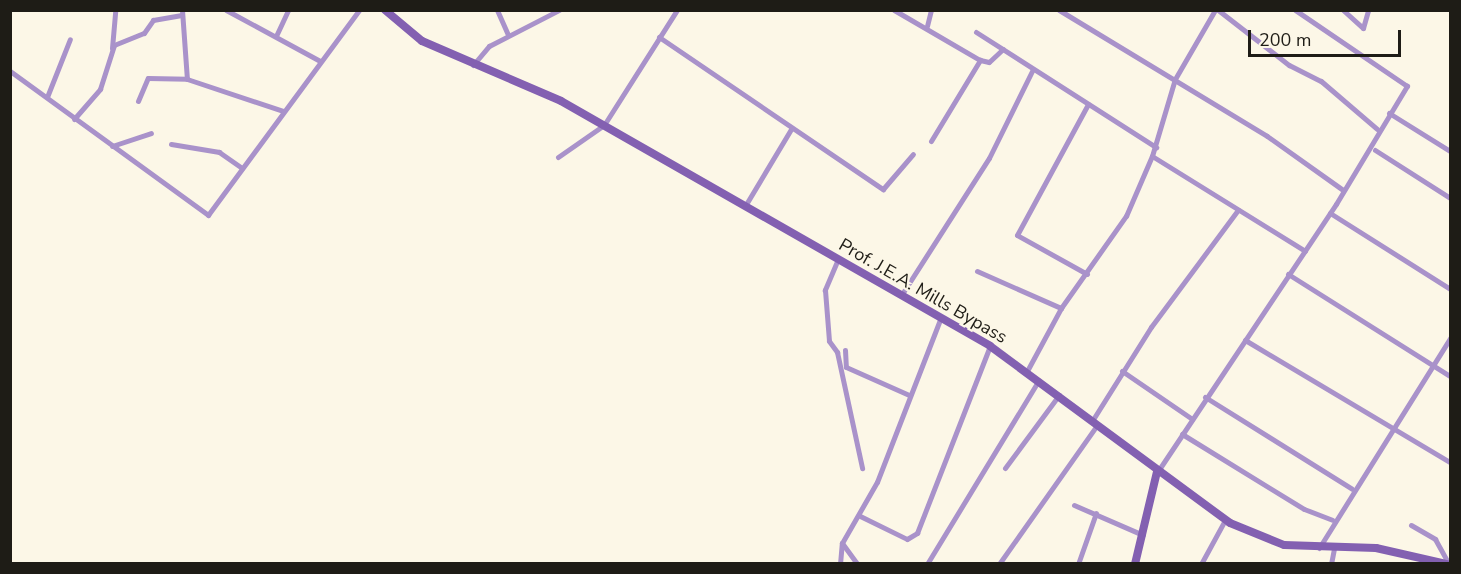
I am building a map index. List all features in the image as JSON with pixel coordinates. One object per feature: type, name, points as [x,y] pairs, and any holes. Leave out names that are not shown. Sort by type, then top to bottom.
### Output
[{"type":"street","points":[[74,119],[100,89],[112,48],[115,10]]},
{"type":"street","points":[[226,10],[320,61]]},
{"type":"street","points":[[276,36],[288,10]]},
{"type":"street","points":[[10,71],[208,215],[359,10]]},
{"type":"street","name":"Prof. J.E.A. Mills Bypass","points":[[386,10],[422,41],[604,124],[990,346],[1027,370],[1157,472],[1225,520],[1261,539],[1318,549],[1405,553],[1448,564]]},
{"type":"street","points":[[496,10],[508,35]]},
{"type":"street","points":[[541,10],[544,18]]},
{"type":"street","points":[[473,64],[508,35],[559,10]]},
{"type":"street","points":[[558,157],[604,124],[677,10]]},
{"type":"street","points":[[894,10],[927,26],[980,60],[989,62],[1003,49]]},
{"type":"street","points":[[927,26],[931,10]]},
{"type":"street","points":[[1059,10],[1175,80],[1343,190]]},
{"type":"street","points":[[1205,10],[1215,12],[1282,60],[1321,81],[1377,129]]},
{"type":"street","points":[[1135,564],[1157,472],[1330,213],[1377,129],[1407,86],[1295,10]]},
{"type":"street","points":[[1343,10],[1363,28],[1368,10]]},
{"type":"street","points":[[1027,370],[1061,308],[1126,216],[1156,147],[1175,80],[1215,12]]},
{"type":"street","points":[[112,48],[144,33],[153,20],[182,13],[187,79]]},
{"type":"street","points":[[976,32],[1156,147]]},
{"type":"street","points":[[659,37],[790,129],[883,189],[913,154]]},
{"type":"street","points":[[47,97],[70,39]]},
{"type":"street","points":[[931,141],[980,60]]},
{"type":"street","points":[[902,294],[989,158],[1033,69]]},
{"type":"street","points":[[138,101],[148,78],[187,79],[283,111]]},
{"type":"street","points":[[1087,273],[1017,235],[1088,104]]},
{"type":"street","points":[[1389,113],[1450,151]]},
{"type":"street","points":[[744,206],[790,129]]},
{"type":"street","points":[[112,146],[151,133]]},
{"type":"street","points":[[171,144],[219,152],[242,168]]},
{"type":"street","points":[[1375,150],[1450,198]]},
{"type":"street","points":[[1152,156],[1305,251]]},
{"type":"street","points":[[999,564],[1094,423],[1122,371],[1238,210]]},
{"type":"street","points":[[1330,213],[1450,289]]},
{"type":"street","points":[[838,259],[825,290],[829,341],[837,352],[862,468]]},
{"type":"street","points":[[977,271],[1061,308]]},
{"type":"street","points":[[1288,274],[1450,376]]},
{"type":"street","points":[[840,564],[842,543],[860,516],[941,317]]},
{"type":"street","points":[[1318,549],[1332,520],[1395,427],[1450,338]]},
{"type":"street","points":[[1245,340],[1395,427],[1450,462]]},
{"type":"street","points":[[860,516],[908,538],[917,533],[990,346]]},
{"type":"street","points":[[845,350],[846,366],[909,395]]},
{"type":"street","points":[[1122,371],[1192,418]]},
{"type":"street","points":[[927,564],[1039,380]]},
{"type":"street","points":[[1005,468],[1059,395]]},
{"type":"street","points":[[1205,397],[1352,489]]},
{"type":"street","points":[[1182,434],[1304,509],[1332,520]]},
{"type":"street","points":[[1074,505],[1143,535]]},
{"type":"street","points":[[1078,564],[1096,513]]},
{"type":"street","points":[[1201,564],[1225,520]]},
{"type":"street","points":[[1411,525],[1435,539],[1448,564]]},
{"type":"street","points":[[842,543],[857,564]]},
{"type":"street","points":[[1331,564],[1334,549]]},
{"type":"street","points":[[1403,564],[1405,553]]}]
